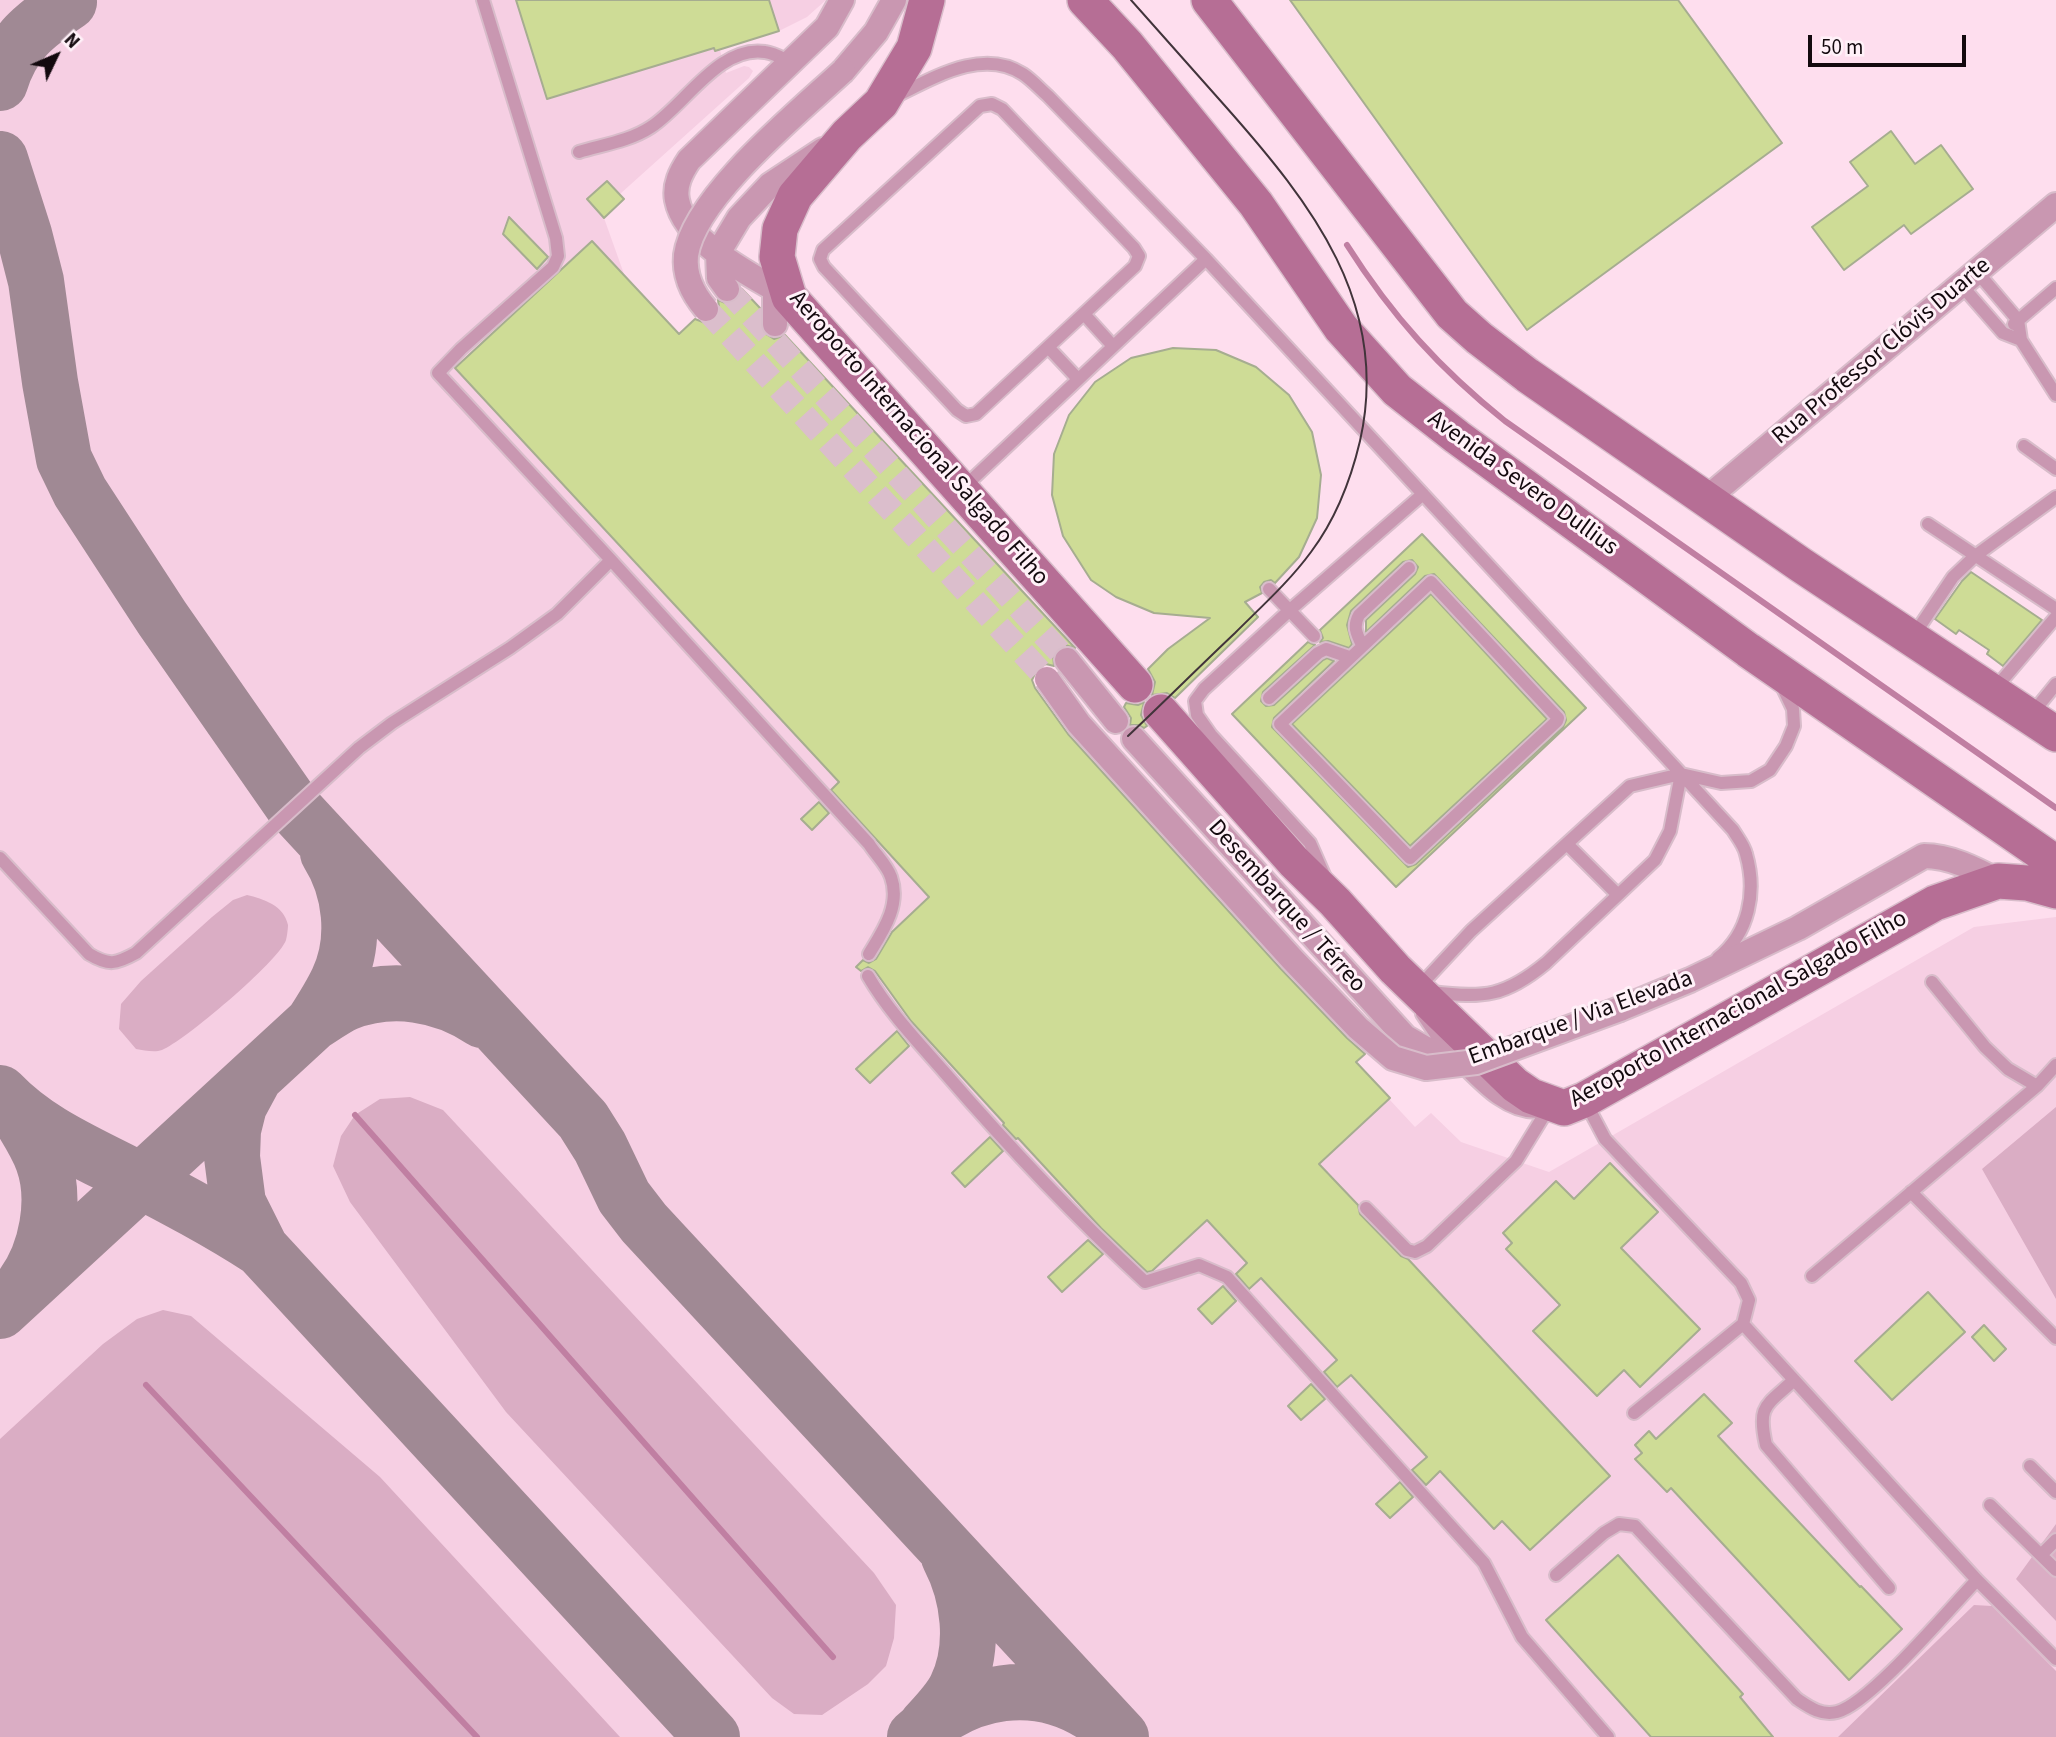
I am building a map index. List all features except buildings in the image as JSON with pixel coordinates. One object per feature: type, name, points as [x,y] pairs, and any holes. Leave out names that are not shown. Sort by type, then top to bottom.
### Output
[{"type":"main road","points":[[779,292],[780,229],[794,196],[847,135],[881,103],[914,48],[927,0]]},
{"type":"main road","name":"Avenida Severo Dullius","points":[[1085,0],[1127,45],[1256,205],[1341,328],[1397,390],[1457,438],[1748,650],[2056,863]]},
{"type":"main road","points":[[1209,0],[1452,314],[1479,338],[1527,375],[1706,499],[2043,725]]},
{"type":"main road","name":"Aeroporto Internacional Salgado Filho","points":[[779,292],[1135,685]]},
{"type":"main road","name":"Aeroporto Internacional Salgado Filho","points":[[1161,712],[1294,862],[1406,979],[1516,1085],[1531,1096],[1565,1107],[1935,903],[1998,881],[2027,883],[2056,891]]},
{"type":"street","points":[[779,292],[718,253],[685,224],[676,199],[678,177],[689,160],[827,27],[842,0]]},
{"type":"street","points":[[706,309],[690,286],[686,258],[696,228],[730,178],[843,71],[876,32],[894,0]]},
{"type":"street","points":[[727,289],[719,278],[718,253],[739,218],[770,185],[847,135]]},
{"type":"street","name":"Rua Professor Clóvis Duarte","points":[[1706,499],[2056,205]]},
{"type":"street","points":[[1066,660],[1116,721]]},
{"type":"street","name":"Embarque / Via Elevada","points":[[1047,679],[1079,724],[1292,959],[1359,1028],[1393,1058],[1426,1068],[1476,1062],[1620,1010],[1798,928],[1924,856],[1936,856],[1968,866],[1998,881]]},
{"type":"street","name":"Desembarque / Térreo","points":[[1134,739],[1405,1037],[1424,1048],[1452,1056]]},
{"type":"lane","points":[[483,0],[556,237],[558,256],[553,267],[438,373],[854,826],[891,877],[893,898],[890,919],[869,954]]},
{"type":"lane","points":[[579,152],[633,136],[649,128],[723,62],[762,51],[790,62]]},
{"type":"lane","points":[[881,103],[933,78],[970,65],[999,64],[1022,73],[1048,96],[1206,259],[1733,830],[1746,851],[1752,886],[1747,919],[1729,950],[1690,980]]},
{"type":"lane","points":[[992,104],[1002,109],[1134,247],[1139,256],[1135,266],[1048,347],[976,414],[966,416],[957,410],[824,267],[820,259],[823,250],[980,106],[992,104]]},
{"type":"lane","points":[[960,490],[1206,259]]},
{"type":"lane","points":[[1970,279],[2018,320],[2021,340],[2056,395]]},
{"type":"lane","points":[[1970,279],[2003,333],[2021,340]]},
{"type":"lane","points":[[2003,333],[2056,288]]},
{"type":"lane","points":[[1084,314],[1113,346]]},
{"type":"lane","points":[[1048,347],[1082,376],[1095,382]]},
{"type":"lane","points":[[2024,446],[2056,469]]},
{"type":"lane","points":[[1335,902],[1310,843],[1211,735],[1197,715],[1195,701],[1204,689],[1290,610],[1423,494]]},
{"type":"lane","points":[[1912,638],[1953,577],[1975,556],[2056,497]]},
{"type":"lane","points":[[1928,524],[2056,609]]},
{"type":"lane","points":[[0,858],[89,954],[101,961],[119,963],[136,953],[359,748],[392,723],[510,648],[557,614],[611,560]]},
{"type":"lane","points":[[1362,645],[1354,623],[1359,614],[1409,568]]},
{"type":"lane","points":[[1431,582],[1558,718],[1413,857],[1407,857],[1280,724],[1362,645],[1431,582]]},
{"type":"lane","points":[[1269,589],[1314,636]]},
{"type":"lane","points":[[1993,691],[2056,617]]},
{"type":"lane","points":[[1269,698],[1318,653],[1326,649],[1335,650],[1349,657]]},
{"type":"lane","points":[[1406,979],[1471,931],[1630,786],[1681,774],[1721,783],[1751,781],[1770,770],[1786,746],[1794,726],[1793,709],[1782,686],[1748,650]]},
{"type":"lane","points":[[2043,725],[2056,684]]},
{"type":"lane","points":[[1406,979],[1479,996],[1506,990],[1528,978],[1655,860],[1670,831],[1681,774]]},
{"type":"lane","points":[[1567,844],[1618,895]]},
{"type":"lane","points":[[868,976],[881,999],[965,1097],[1078,1219],[1145,1282],[1199,1265],[1227,1277],[1484,1563],[1522,1637],[1608,1737]]},
{"type":"lane","points":[[1406,979],[1436,1036],[1478,1082],[1514,1108],[1531,1112],[1565,1107],[1605,1139],[1741,1283],[1749,1300],[1743,1324],[1634,1413]]},
{"type":"lane","points":[[1932,982],[1985,1047],[2008,1069],[2037,1086]]},
{"type":"lane","points":[[1812,1276],[2037,1086],[2056,1065]]},
{"type":"lane","points":[[1366,1208],[1408,1250],[1415,1252],[1427,1246],[1516,1161],[1565,1107]]},
{"type":"lane","points":[[1911,1192],[2056,1338]]},
{"type":"lane","points":[[1743,1324],[1977,1580],[2056,1658]]},
{"type":"lane","points":[[1794,1380],[1764,1407],[1761,1421],[1766,1445],[1889,1588]]},
{"type":"lane","points":[[2030,1466],[2056,1492]]},
{"type":"lane","points":[[1990,1505],[2056,1570]]},
{"type":"lane","points":[[1556,1575],[1604,1532],[1619,1524],[1635,1526],[1797,1699],[1816,1712],[1837,1712],[1862,1697],[1895,1667],[1977,1580]]},
{"type":"lane","points":[[2041,1555],[2056,1540]]},
{"type":"shaded area","points":[[0,0],[826,0],[807,17],[779,31],[720,50],[726,73],[744,66],[749,67],[753,71],[749,78],[620,194],[624,199],[604,218],[624,274],[1415,1127],[1431,1113],[1461,1142],[1549,1172],[1974,927],[2056,917],[2056,1737],[0,1737]]},
{"type":"shaded area","points":[[247,895],[272,904],[286,918],[287,937],[280,950],[229,1000],[173,1044],[159,1051],[136,1049],[119,1029],[121,1004],[141,981],[212,917],[233,900]]},
{"type":"shaded area","points":[[410,1097],[443,1110],[874,1573],[896,1605],[894,1638],[886,1666],[868,1684],[822,1715],[794,1714],[772,1698],[506,1412],[350,1202],[333,1166],[341,1136],[355,1115],[380,1099]]},
{"type":"shaded area","points":[[2056,1107],[2056,1299],[1982,1169]]},
{"type":"shaded area","points":[[163,1310],[191,1316],[380,1477],[620,1737],[0,1737],[0,1439],[103,1344],[137,1319]]},
{"type":"shaded area","points":[[2056,1524],[2056,1621],[2016,1579]]},
{"type":"shaded area","points":[[1974,1605],[1992,1606],[2056,1671],[2056,1737],[1838,1737]]},
{"type":"waterway","points":[[1347,245],[1418,340],[1459,382],[1505,421],[2056,808]]},
{"type":"waterway","points":[[355,1115],[833,1657]]},
{"type":"waterway","points":[[146,1385],[477,1737]]},
{"type":"taxiway","points":[[0,83],[18,45],[35,27],[69,2]]},
{"type":"taxiway","points":[[0,159],[36,281],[64,459],[80,492],[162,618],[295,809],[583,1120],[600,1147],[624,1197],[644,1223],[1121,1737]]},
{"type":"taxiway","points":[[313,1023],[338,980],[348,948],[349,915],[346,898],[342,882],[328,853]]},
{"type":"taxiway","points":[[0,1311],[313,1023],[334,1010],[363,997],[398,993],[450,1003],[482,1020]]},
{"type":"taxiway","points":[[253,1080],[239,1106],[233,1130],[232,1157],[238,1203],[261,1249]]},
{"type":"taxiway","points":[[0,1093],[43,1129],[195,1209],[261,1249],[712,1737]]},
{"type":"taxiway","points":[[14,1108],[43,1161],[49,1192],[44,1242],[23,1285]]},
{"type":"taxiway","points":[[926,1726],[956,1688],[966,1656],[968,1639],[965,1604],[949,1557]]},
{"type":"taxiway","points":[[915,1737],[935,1720],[957,1707],[1003,1693],[1027,1692],[1051,1696],[1074,1704],[1097,1717]]},
{"type":"tunnel","points":[[727,289],[1067,660]]},
{"type":"tunnel","points":[[706,309],[1047,679]]},
{"type":"tram line","points":[[1128,736],[1274,594],[1320,540],[1335,513],[1352,470],[1360,441],[1367,391],[1364,345],[1354,300],[1314,219],[1257,143],[1131,0]]}]
